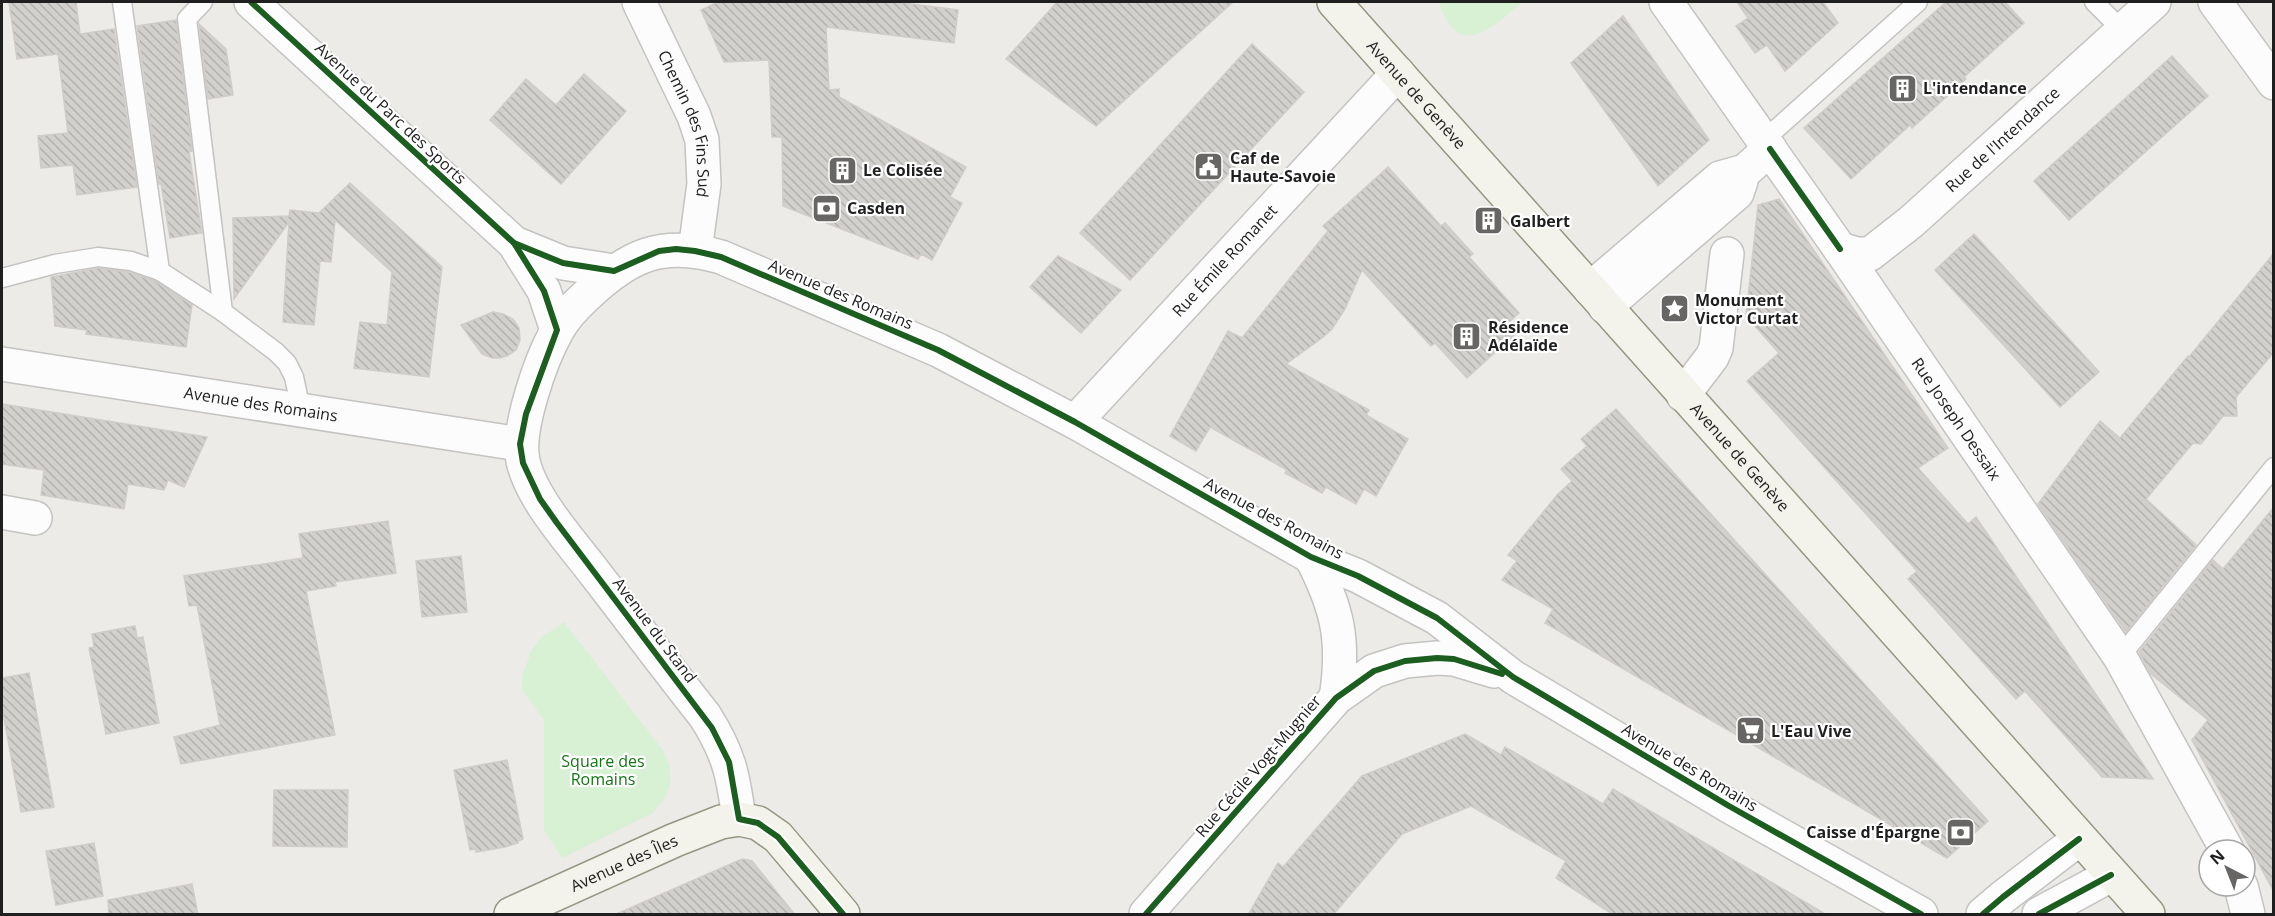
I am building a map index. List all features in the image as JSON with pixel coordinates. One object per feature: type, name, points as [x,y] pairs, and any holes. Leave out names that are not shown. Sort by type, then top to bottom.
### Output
[{"type":"main road","name":"Avenue de Genève","points":[[1334,2],[2148,915]]},
{"type":"main road","name":"Avenue des Îles","points":[[512,915],[675,840],[721,822],[739,819]]},
{"type":"main road","points":[[739,819],[758,823],[778,837],[843,915]]},
{"type":"street","name":"Avenue du Parc des Sports","points":[[251,2],[514,243],[544,291],[557,330]]},
{"type":"street","name":"Chemin des Fins Sud","points":[[639,2],[694,116],[702,140],[704,184],[695,251]]},
{"type":"street","name":"Rue Joseph Dessaix","points":[[1666,2],[1840,249],[2120,657],[2220,838]]},
{"type":"street","name":"Rue de l'Intendance","points":[[1840,249],[1863,255],[1875,251],[1919,215],[2154,2]]},
{"type":"street","points":[[2215,2],[2274,83]]},
{"type":"street","name":"Rue Émile Romanet","points":[[1076,423],[1398,73]]},
{"type":"street","points":[[1598,298],[1720,178],[1745,171],[1767,144]]},
{"type":"street","name":"Avenue du Parc des Sports","points":[[514,243],[563,263],[614,271]]},
{"type":"street","name":"Avenue des Romains","points":[[557,330],[581,301],[614,271],[659,251],[695,251],[721,257],[938,350],[1076,423],[1311,557],[1358,576],[1437,618],[1513,677],[1729,806],[1921,915]]},
{"type":"street","points":[[1683,395],[1712,357],[1716,348],[1726,254]]},
{"type":"street","name":"Avenue du Stand","points":[[557,330],[526,414],[520,444],[523,463],[546,507],[705,716],[729,762],[739,819]]},
{"type":"street","name":"Avenue des Romains","points":[[2,364],[520,444]]},
{"type":"street","points":[[2,512],[35,518]]},
{"type":"street","name":"Rue Cécile Vogt-Mugnier","points":[[1311,557],[1330,599],[1339,629],[1341,669],[1336,698]]},
{"type":"street","name":"Rue Cécile Vogt-Mugnier","points":[[1146,915],[1336,698],[1374,671],[1391,664],[1422,659],[1454,659],[1513,677]]},
{"type":"street","points":[[1983,915],[2079,839]]},
{"type":"street","points":[[2039,915],[2111,875]]},
{"type":"lane","points":[[122,2],[160,271]]},
{"type":"lane","points":[[203,2],[187,19],[223,312]]},
{"type":"lane","points":[[1767,144],[1918,2]]},
{"type":"lane","points":[[2094,2],[2122,30]]},
{"type":"lane","points":[[2,278],[55,264],[98,257],[131,261],[160,271],[223,312],[276,352],[287,363],[298,386],[301,410]]},
{"type":"lane","points":[[2120,657],[2274,467]]},
{"type":"green space","points":[[1439,2],[1523,2],[1488,29],[1477,34],[1466,35],[1456,31],[1447,21]]},
{"type":"green space","name":"Square des Romains","points":[[564,622],[662,749],[671,774],[669,789],[654,812],[562,858],[544,830],[544,720],[522,690],[522,676],[532,649],[542,637]]},
{"type":"building","points":[[9,2],[76,2],[80,34],[114,29],[137,187],[77,195],[73,165],[41,168],[38,136],[68,133],[58,54],[17,59]]},
{"type":"building","points":[[718,2],[896,2],[958,10],[954,43],[826,27],[829,90],[839,89],[839,97],[966,167],[950,197],[962,203],[932,260],[921,254],[918,259],[783,206],[782,137],[772,137],[769,60],[724,62],[701,10]]},
{"type":"building","points":[[1057,2],[1233,2],[1096,126],[1006,59]]},
{"type":"building","points":[[1737,2],[1823,2],[1838,23],[1785,71],[1767,45],[1755,53],[1736,26],[1748,18]]},
{"type":"building","name":"L'intendance","points":[[1946,2],[2005,2],[2024,23],[1912,128],[1910,125],[1851,179],[1804,128]]},
{"type":"building","points":[[1623,16],[1709,140],[1658,186],[1571,63]]},
{"type":"building","points":[[176,20],[192,151],[189,152],[202,233],[170,238],[161,184],[159,184],[137,26]]},
{"type":"building","points":[[199,24],[226,49],[233,95],[208,99]]},
{"type":"building","points":[[1252,44],[1304,92],[1130,280],[1080,233]]},
{"type":"building","points":[[2172,56],[2208,96],[2069,220],[2034,181]]},
{"type":"building","points":[[584,74],[626,111],[561,184],[490,120],[526,79],[556,105]]},
{"type":"building","name":"Résidence Adélaïde","points":[[1388,167],[1441,226],[1445,223],[1473,254],[1469,257],[1519,313],[1506,325],[1515,334],[1467,378],[1435,343],[1431,346],[1362,270],[1345,309],[1332,329],[1286,364],[1369,410],[1366,415],[1408,439],[1376,496],[1364,489],[1356,504],[1326,487],[1322,493],[1285,473],[1287,470],[1210,427],[1196,451],[1170,436],[1228,331],[1242,338],[1328,231],[1323,226]]},
{"type":"building","points":[[350,183],[442,267],[429,377],[354,368],[360,322],[387,325],[392,272],[335,220],[331,262],[320,261],[314,325],[283,322],[289,222],[234,299],[233,218],[289,216],[290,210],[319,213]]},
{"type":"building","points":[[1779,199],[1948,448],[1918,468],[1968,524],[1976,517],[2153,779],[2102,777],[2025,691],[2016,699],[1908,579],[1917,571],[1747,381],[1779,353],[1746,316],[1758,205]]},
{"type":"building","points":[[1974,234],[2099,372],[2060,407],[1935,270]]},
{"type":"building","points":[[2274,253],[2274,352],[2236,397],[2237,416],[2223,416],[2201,444],[2193,443],[2146,499],[2196,545],[2126,632],[2038,504],[2100,421],[2120,438]]},
{"type":"building","points":[[1058,256],[1121,290],[1081,333],[1030,287]]},
{"type":"building","points":[[98,268],[128,272],[155,281],[192,305],[186,347],[86,334],[87,330],[55,326],[51,277]]},
{"type":"building","points":[[493,312],[513,319],[519,328],[520,340],[516,350],[499,358],[482,354],[461,325]]},
{"type":"building","points":[[2,404],[207,437],[184,487],[168,480],[164,490],[128,484],[124,509],[41,495],[44,470],[2,464]]},
{"type":"building","points":[[1616,409],[1988,821],[1947,858],[1545,623],[1553,609],[1502,580],[1517,561],[1508,555],[1558,494],[1572,481],[1561,469],[1587,446],[1581,439]]},
{"type":"building","points":[[2274,507],[2274,892],[2257,860],[2257,838],[2245,838],[2192,740],[2208,720],[2151,674],[2139,652],[2213,560],[2223,569]]},
{"type":"building","points":[[388,521],[396,573],[335,582],[336,586],[306,591],[335,735],[181,764],[174,737],[220,725],[197,605],[189,606],[184,576],[303,558],[299,534]]},
{"type":"building","points":[[461,556],[467,612],[422,617],[416,561]]},
{"type":"building","points":[[135,626],[137,638],[143,637],[159,723],[106,734],[89,648],[94,647],[92,634]]},
{"type":"building","points":[[29,673],[54,807],[21,812],[2,707],[2,678]]},
{"type":"building","points":[[1465,734],[1501,755],[1505,747],[1603,804],[1613,789],[1827,915],[1614,915],[1556,878],[1566,861],[1471,806],[1402,834],[1333,915],[1248,915],[1278,863],[1283,867],[1362,776]]},
{"type":"building","points":[[507,760],[523,839],[505,847],[476,852],[476,849],[470,850],[454,770]]},
{"type":"building","points":[[274,790],[348,790],[347,847],[273,846]]},
{"type":"building","points":[[94,843],[103,896],[56,905],[46,851]]},
{"type":"building","points":[[742,859],[752,861],[795,915],[614,915]]},
{"type":"building","points":[[192,884],[198,915],[109,915],[108,900]]},
{"type":"cycle path","points":[[251,2],[514,243],[544,291],[557,330],[526,414],[520,444],[523,463],[540,499],[712,728],[729,762],[739,819],[758,823],[778,837],[843,914]]},
{"type":"cycle path","points":[[1770,149],[1840,249]]},
{"type":"cycle path","points":[[514,243],[563,263],[614,271],[659,251],[676,249],[721,257],[938,350],[1075,422],[1311,557],[1358,576],[1437,618],[1513,677],[1729,806],[1921,914]]},
{"type":"cycle path","points":[[1146,914],[1336,698],[1374,671],[1405,661],[1437,658],[1454,659],[1502,674]]},
{"type":"cycle path","points":[[1983,914],[2079,839]]},
{"type":"cycle path","points":[[2039,914],[2111,875]]},
{"type":"place","name":"L'intendance","points":[[1902,88]]},
{"type":"place","name":"Caf de Haute-Savoie","points":[[1209,167]]},
{"type":"place","name":"Le Colisée","points":[[842,170]]},
{"type":"place","name":"Casden","points":[[826,208]]},
{"type":"place","name":"Galbert","points":[[1489,221]]},
{"type":"place","name":"Monument Victor Curtat","points":[[1674,309]]},
{"type":"place","name":"Résidence Adélaïde","points":[[1467,336]]},
{"type":"place","name":"L'Eau Vive","points":[[1750,731]]},
{"type":"place","name":"Caisse d'Épargne","points":[[1961,832]]}]
